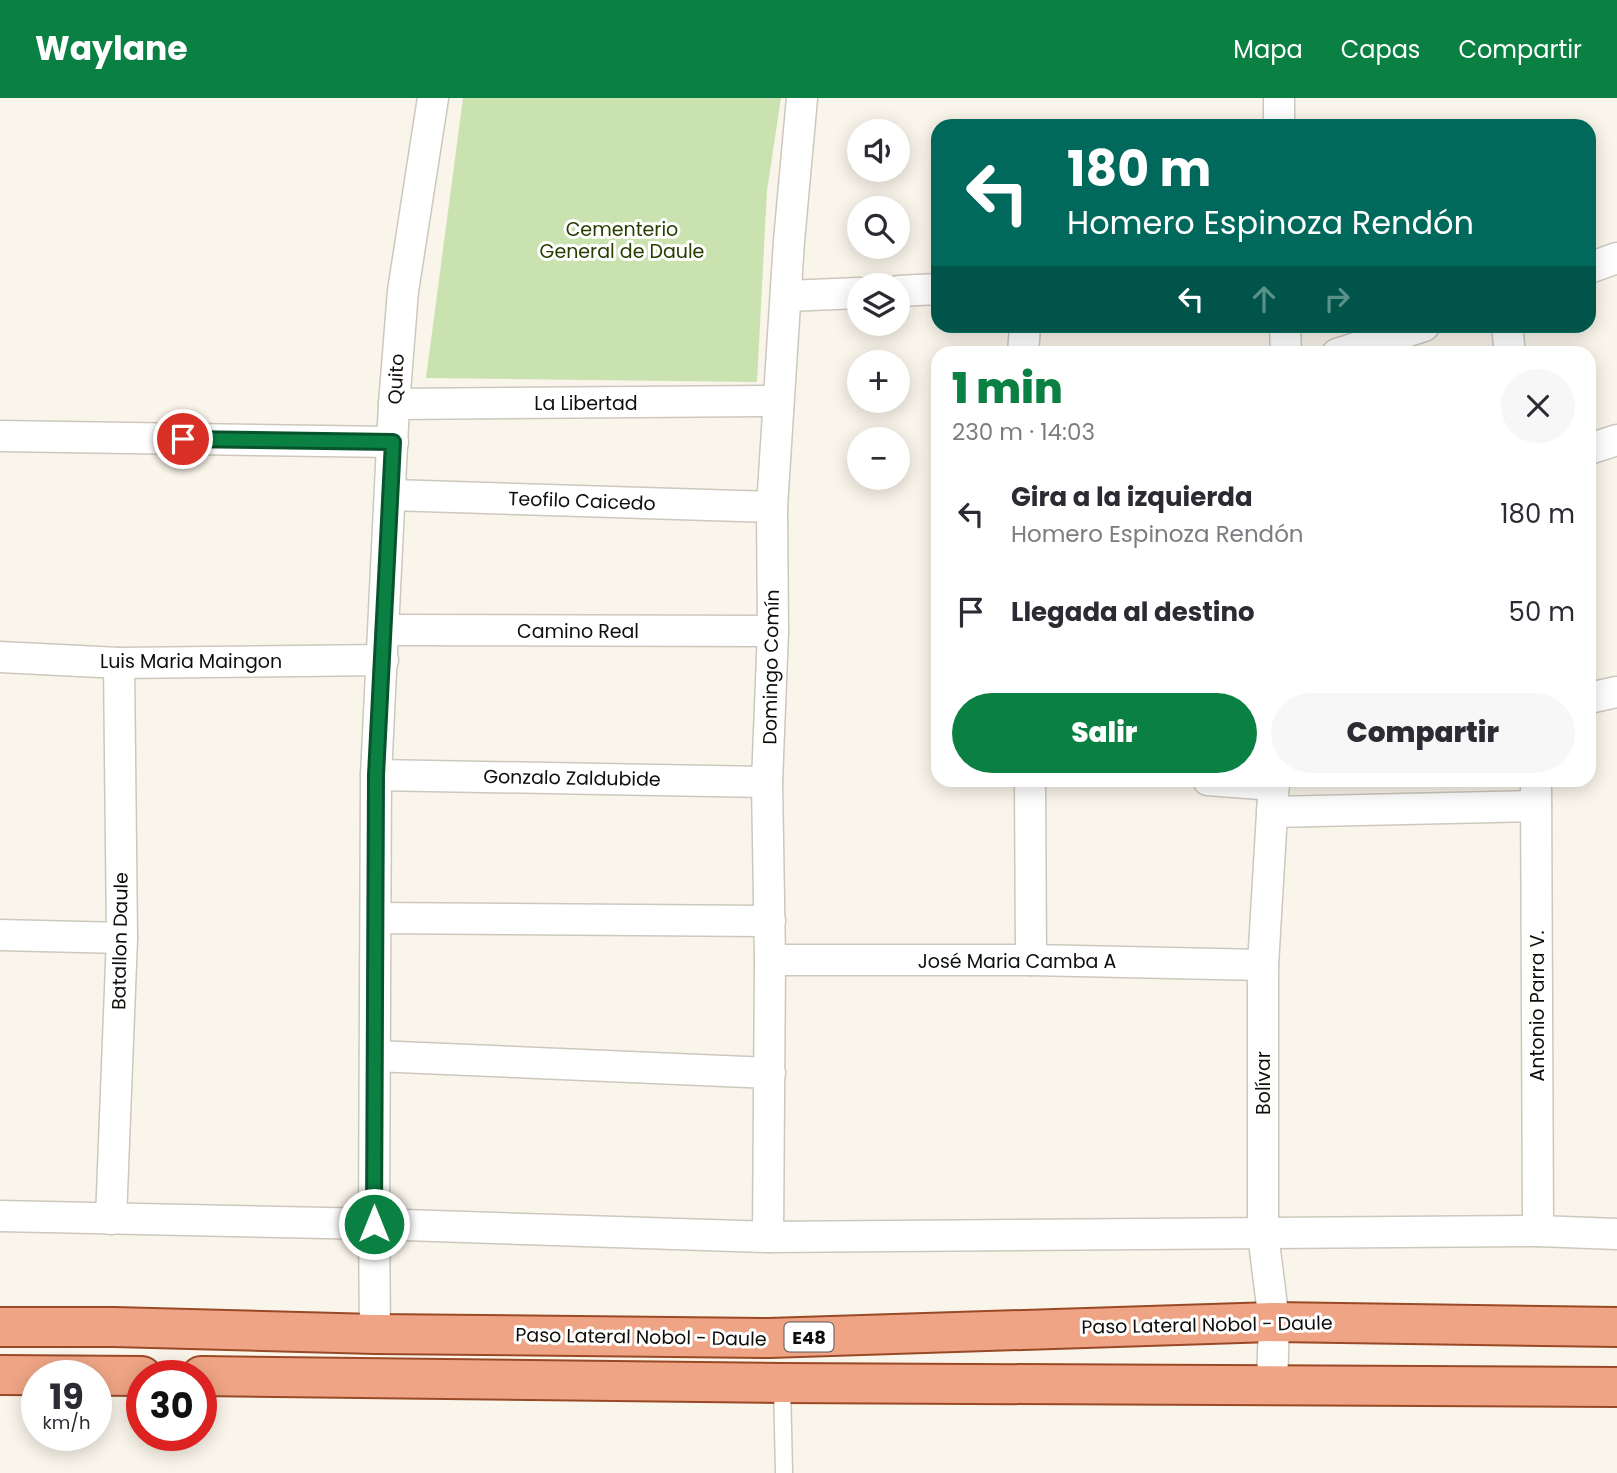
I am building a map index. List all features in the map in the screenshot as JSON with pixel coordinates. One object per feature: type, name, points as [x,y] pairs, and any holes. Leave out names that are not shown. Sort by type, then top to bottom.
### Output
[{"type":"main road","name":"Paso Lateral Nobol - Daule","points":[[0,1327],[769,1338],[1274,1322],[1617,1327]]},
{"type":"main road","points":[[0,1374],[126,1376]]},
{"type":"main road","points":[[217,1376],[782,1383],[1617,1387]]},
{"type":"street","name":"Quito","points":[[375,1334],[376,775],[394,404],[403,291],[433,98]]},
{"type":"street","name":"Domingo Comín","points":[[768,1237],[768,782],[773,631],[772,507],[789,241],[803,98]]},
{"type":"street","points":[[1279,98],[1279,119]]},
{"type":"street","points":[[1596,266],[1617,258]]},
{"type":"street","points":[[910,290],[931,289]]},
{"type":"street","points":[[787,296],[847,294]]},
{"type":"street","points":[[1362,346],[1402,333]]},
{"type":"street","name":"La Libertad","points":[[394,404],[778,401]]},
{"type":"street","points":[[0,436],[393,442]]},
{"type":"street","points":[[1596,447],[1617,440]]},
{"type":"street","name":"Teofilo Caicedo","points":[[391,495],[772,507]]},
{"type":"street","name":"Camino Real","points":[[384,630],[773,631]]},
{"type":"street","name":"Luis Maria Maingon","points":[[0,657],[119,663],[383,660]]},
{"type":"street","name":"Batallon Daule","points":[[111,1219],[122,938],[119,663]]},
{"type":"street","points":[[1596,696],[1617,692]]},
{"type":"street","name":"Gonzalo Zaldubide","points":[[376,775],[768,782]]},
{"type":"street","points":[[1030,787],[1031,960]]},
{"type":"street","points":[[1243,787],[1273,793],[1536,793]]},
{"type":"street","name":"Bolívar","points":[[1272,1385],[1274,1322],[1264,1234],[1263,965],[1273,793]]},
{"type":"street","name":"Antonio Parra V.","points":[[1536,793],[1538,1231]]},
{"type":"street","points":[[376,918],[770,921]]},
{"type":"street","points":[[0,936],[122,938]]},
{"type":"street","name":"José Maria Camba A","points":[[770,960],[1031,960],[1263,965]]},
{"type":"street","points":[[375,1056],[770,1073]]},
{"type":"street","points":[[0,1216],[374,1224],[768,1237],[1538,1231],[1617,1234]]},
{"type":"lane","points":[[782,1383],[784,1473]]},
{"type":"green space","name":"Cementerio General de Daule","points":[[463,98],[781,98],[767,191],[757,382],[426,378]]},
{"type":"route","points":[[183,439],[393,442],[376,775],[374,1224]]}]
